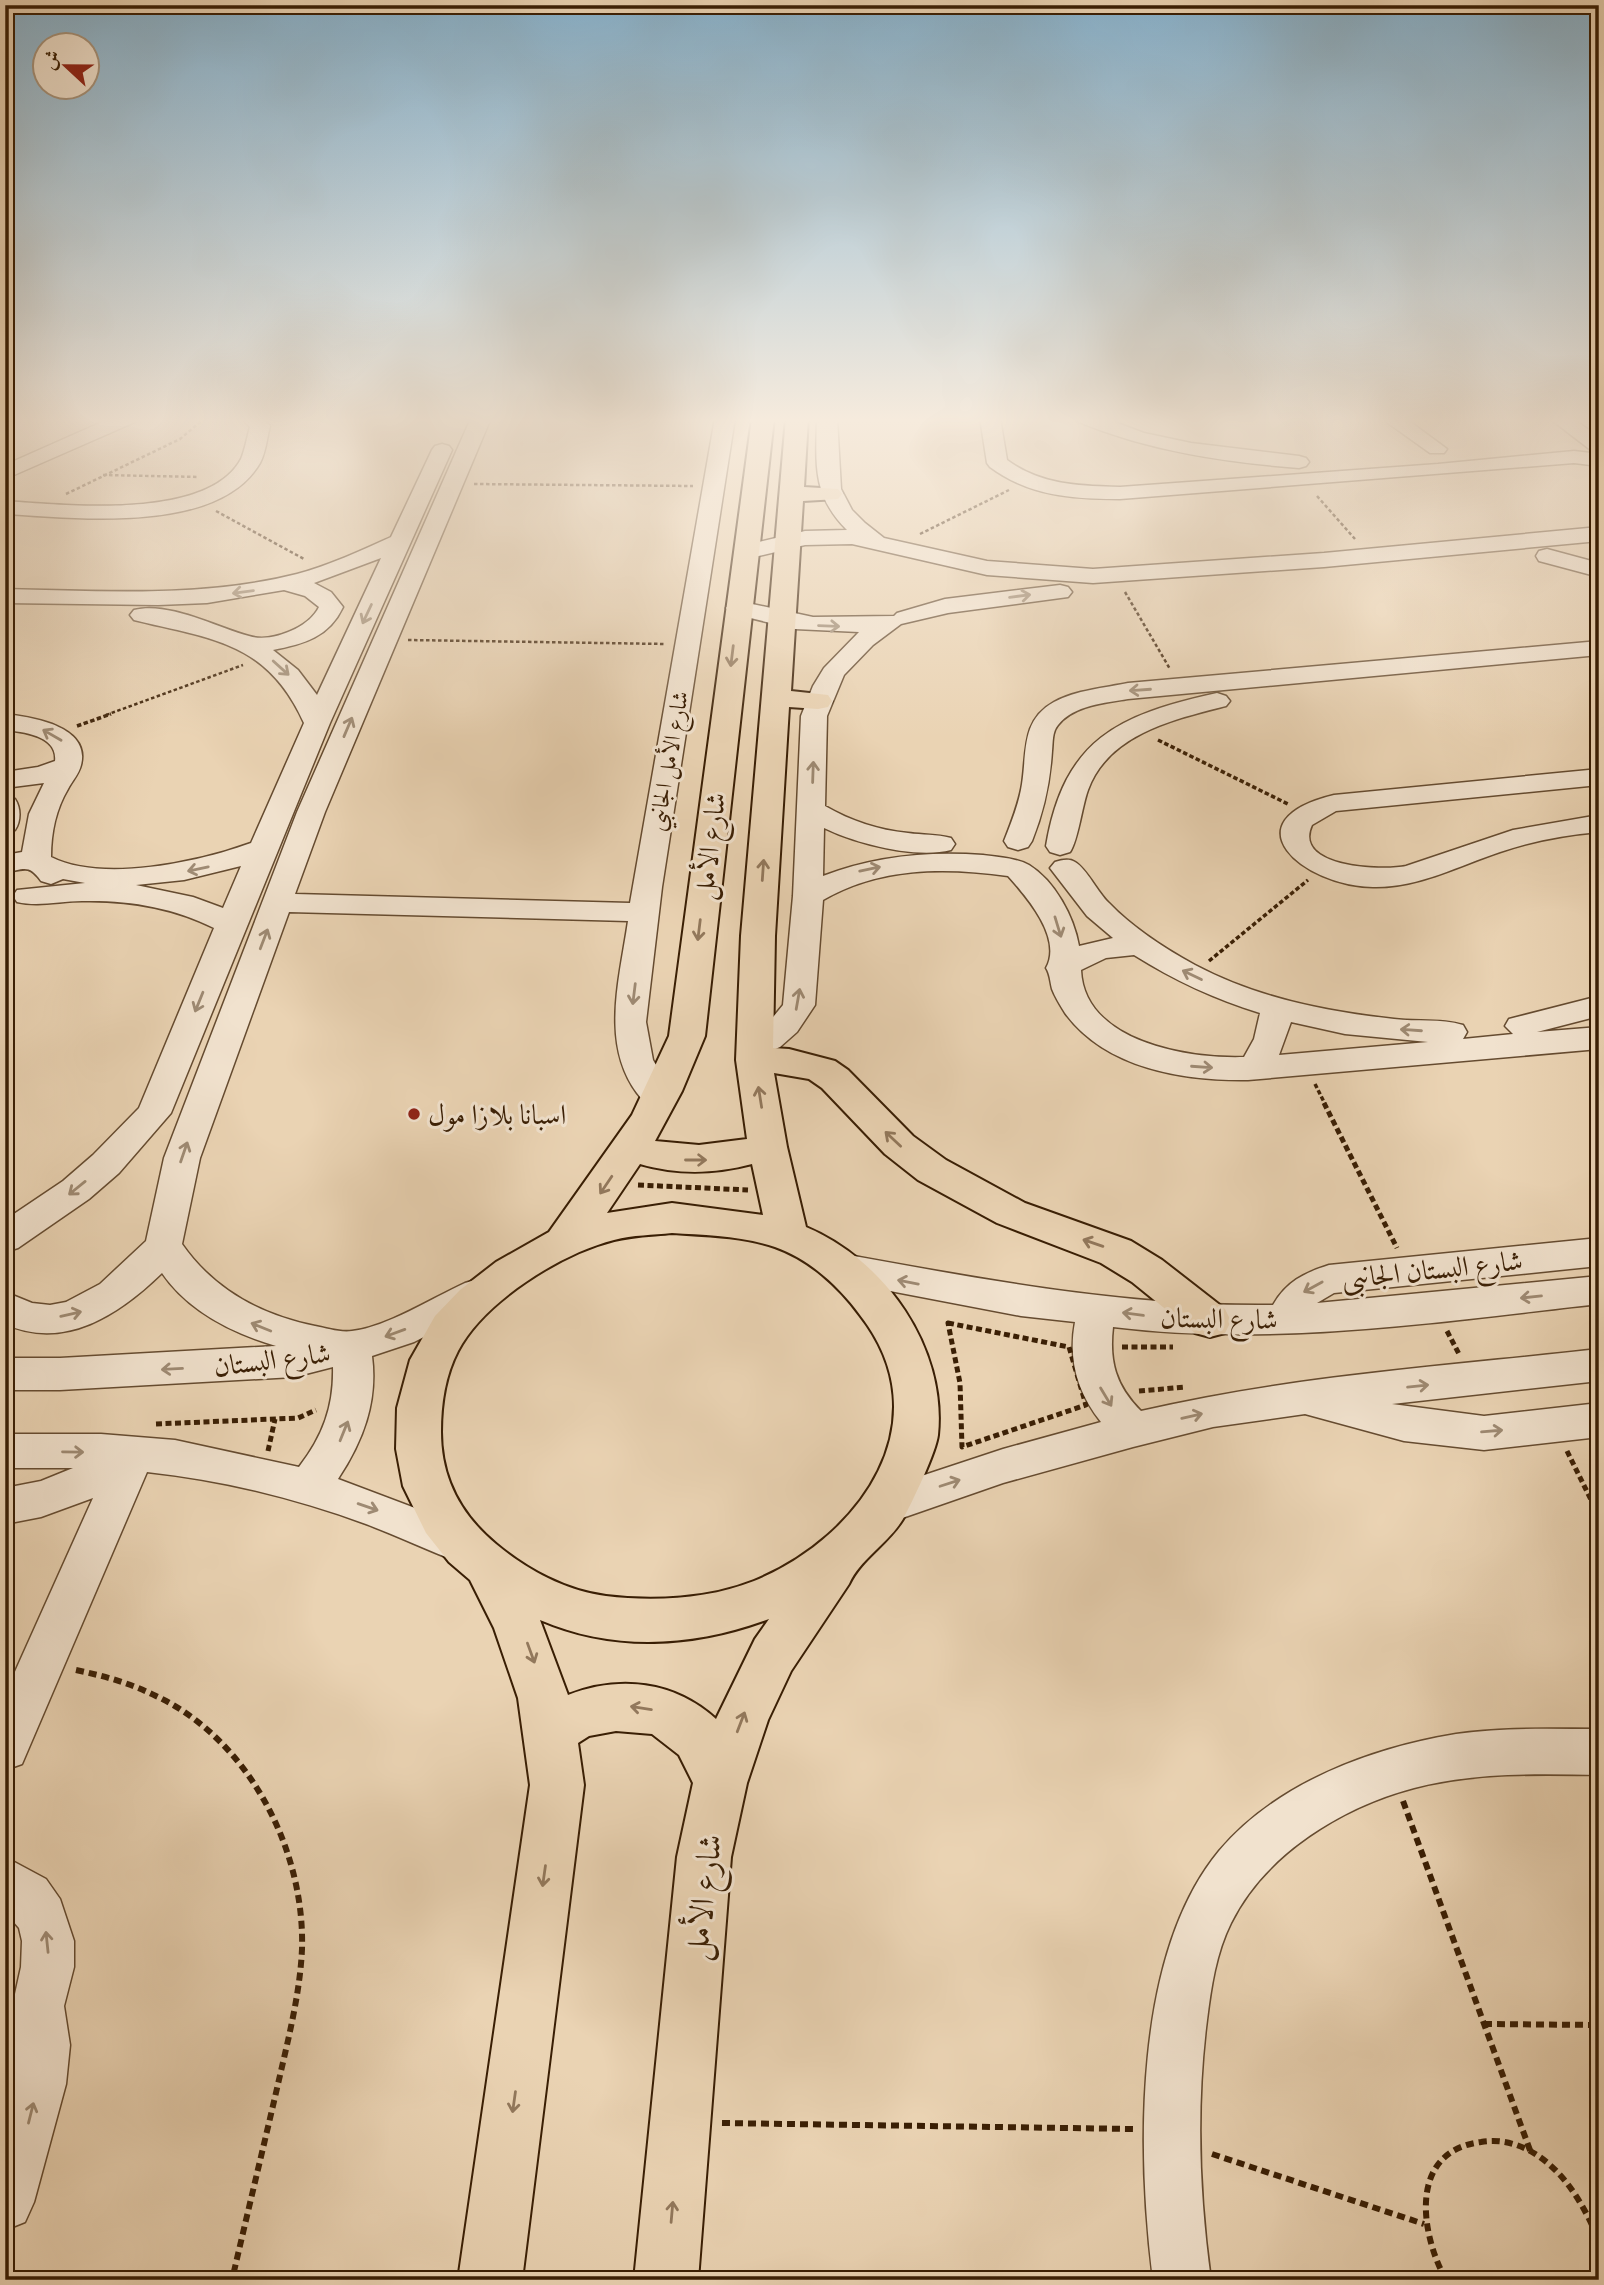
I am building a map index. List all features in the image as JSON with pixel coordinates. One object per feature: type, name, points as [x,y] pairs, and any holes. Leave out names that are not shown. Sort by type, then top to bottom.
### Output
[{"type":"main road","name":"شارع الأمل","points":[[565,1240],[643,1131],[676,1067],[687,1036],[749,525]]},
{"type":"main road","name":"شارع الأمل","points":[[788,1236],[776,1191],[754,1053],[758,936],[775,698],[791,525]]},
{"type":"main road","points":[[775,698],[818,701]]},
{"type":"main road","points":[[754,1053],[822,1070],[835,1079],[899,1146],[932,1170],[1011,1213],[1116,1252],[1147,1272],[1197,1334]]},
{"type":"main road","points":[[630,1147],[658,1157],[689,1161],[722,1160],[768,1147]]},
{"type":"main road","points":[[475,1557],[541,1600],[603,1618],[670,1621],[736,1610],[796,1585],[848,1550],[885,1506],[914,1441],[913,1375],[889,1316],[842,1268],[788,1236],[726,1221],[672,1218],[618,1224],[565,1240],[519,1266],[457,1320],[435,1354],[421,1392],[416,1431],[421,1471],[436,1509],[475,1557],[526,1639],[542,1683],[552,1731],[556,1785],[490,2280]]},
{"type":"main road","name":"شارع الأمل","points":[[666,2280],[704,1857],[720,1783],[743,1716],[772,1655],[808,1601],[848,1550]]},
{"type":"main road","points":[[552,1731],[578,1715],[607,1706],[637,1706],[666,1713],[690,1729],[708,1751],[720,1783]]},
{"type":"street","points":[[5,1238],[86,1181],[132,1138],[154,1113],[317,723],[400,541],[412,525]]},
{"type":"street","points":[[5,1307],[30,1317],[74,1315],[120,1291],[163,1246],[182,1158],[311,813],[386,639],[429,525]]},
{"type":"street","name":"شارع الأمل الجانبي","points":[[660,1099],[644,1079],[631,1041],[630,1021],[643,912],[707,525]]},
{"type":"street","points":[[754,1053],[787,1024],[799,1005],[808,897],[814,716],[818,701],[824,686],[841,661],[863,640],[920,610],[937,590],[939,580],[936,570],[854,525]]},
{"type":"street","points":[[738,608],[783,620],[841,626],[898,620],[945,606],[990,600],[1330,567],[1370,556],[1599,534]]},
{"type":"street","points":[[746,552],[790,541],[828,537],[896,546],[987,568],[1093,576],[1330,567],[1599,551]]},
{"type":"street","points":[[5,596],[192,598],[290,585],[377,553],[400,541]]},
{"type":"street","points":[[1547,556],[1599,570]]},
{"type":"street","points":[[987,568],[975,573],[969,580],[969,587],[990,600]]},
{"type":"street","points":[[258,650],[298,636],[320,625],[328,616],[331,607],[326,600],[305,588],[290,585]]},
{"type":"street","points":[[5,610],[144,615],[191,623],[232,636],[281,667],[304,693],[317,723]]},
{"type":"street","points":[[1062,857],[1064,819],[1071,793],[1091,758],[1133,728],[1190,696],[1599,648]]},
{"type":"street","points":[[1015,856],[1036,785],[1040,732],[1048,719],[1062,708],[1081,700],[1103,694],[1234,697],[1599,662]]},
{"type":"street","points":[[5,722],[38,728],[54,735],[66,747],[68,766],[40,819],[42,864],[50,878],[46,885],[14,901]]},
{"type":"street","points":[[1037,746],[1091,758]]},
{"type":"street","points":[[5,780],[42,775],[68,766]]},
{"type":"street","points":[[1599,777],[1334,803],[1317,806],[1305,813],[1296,821],[1293,831],[1297,844],[1307,856],[1323,867],[1360,877],[1400,877],[1514,839],[1599,823]]},
{"type":"street","points":[[5,804],[5,824]]},
{"type":"street","points":[[811,809],[841,827],[879,838],[1015,856],[1056,916],[1064,950],[1062,968],[1065,986],[1074,1004],[1110,1037],[1163,1060],[1193,1067],[1254,1068],[1599,1038]]},
{"type":"street","points":[[808,897],[845,876],[890,865],[977,864],[1015,856],[1035,838],[1062,857],[1095,907],[1140,945],[1193,975],[1276,1007],[1379,1028],[1448,1032],[1514,1027],[1599,1006]]},
{"type":"street","points":[[5,864],[42,864],[96,876],[152,876],[210,867],[263,849]]},
{"type":"street","points":[[14,901],[95,891],[157,896],[197,907],[231,924]]},
{"type":"street","points":[[277,903],[643,912]]},
{"type":"street","points":[[1062,968],[1074,959],[1096,950],[1140,945]]},
{"type":"street","points":[[1254,1068],[1274,1032],[1276,1007]]},
{"type":"street","points":[[163,1246],[172,1262],[203,1294],[244,1320],[295,1339],[352,1348],[355,1392],[350,1416],[326,1465],[307,1488]]},
{"type":"street","name":"شارع البستان الجانبى","points":[[1285,1320],[1291,1302],[1310,1287],[1329,1279],[1599,1252]]},
{"type":"street","name":"شارع البستان","points":[[5,1374],[60,1374],[293,1361],[352,1348],[400,1331],[486,1289],[519,1266]]},
{"type":"street","name":"شارع البستان","points":[[842,1268],[971,1293],[1154,1317],[1197,1334],[1285,1320],[1436,1308],[1599,1290]]},
{"type":"street","points":[[1097,1309],[1090,1340],[1096,1379],[1105,1398],[1133,1430]]},
{"type":"street","points":[[885,1506],[1003,1466],[1213,1411],[1599,1365]]},
{"type":"street","points":[[1305,1398],[1404,1424],[1484,1433],[1599,1420]]},
{"type":"street","points":[[5,1451],[134,1453],[191,1461],[263,1476],[411,1522],[475,1557]]},
{"type":"street","points":[[5,1506],[51,1496],[90,1482],[134,1453]]},
{"type":"street","points":[[5,1748],[134,1453]]},
{"type":"street","points":[[1182,2280],[1173,2191],[1171,2135],[1179,2031],[1186,1986],[1197,1941],[1216,1902],[1248,1857],[1266,1838],[1298,1814],[1328,1797],[1392,1771],[1456,1756],[1595,1755]]},
{"type":"street","points":[[5,1882],[15,1886],[36,1908],[48,1937],[48,1971],[38,2009],[17,2049],[5,2062]]},
{"type":"street","points":[[5,2202],[39,2084],[43,2045],[38,2009]]},
{"type":"path","points":[[241,525],[317,567],[322,575]]},
{"type":"path","points":[[896,546],[938,525]]},
{"type":"path","points":[[1343,525],[1370,556]]},
{"type":"path","points":[[1122,589],[1190,696]]},
{"type":"path","points":[[386,639],[687,645]]},
{"type":"path","points":[[54,735],[258,650]]},
{"type":"path","points":[[1133,728],[1305,813]]},
{"type":"path","points":[[1193,975],[1323,867]]},
{"type":"path","points":[[1305,1063],[1408,1271]]},
{"type":"path","points":[[607,1184],[776,1191]]},
{"type":"path","points":[[948,1323],[1069,1347],[1086,1405],[962,1447],[960,1384],[948,1323]]},
{"type":"path","points":[[1457,1324],[1444,1326],[1472,1380]]},
{"type":"path","points":[[1117,1350],[1197,1334]]},
{"type":"path","points":[[1129,1391],[1195,1386]]},
{"type":"path","points":[[1554,1425],[1599,1516]]},
{"type":"path","points":[[40,1665],[111,1677],[141,1688],[195,1718],[226,1745],[258,1786],[286,1847],[296,1893],[301,1957],[288,2041],[232,2280]]},
{"type":"path","points":[[1392,1771],[1531,2153]]},
{"type":"path","points":[[1484,2024],[1599,2025]]},
{"type":"path","points":[[679,2123],[1171,2135],[1424,2224]]},
{"type":"path","points":[[1446,2280],[1430,2248],[1424,2224],[1424,2201],[1429,2181],[1439,2164],[1452,2151],[1469,2143],[1489,2141],[1510,2144],[1549,2164],[1573,2189],[1591,2218],[1599,2241]]},
{"type":"place","name":"اسبانا بلازا مول","points":[[414,1114]]}]
